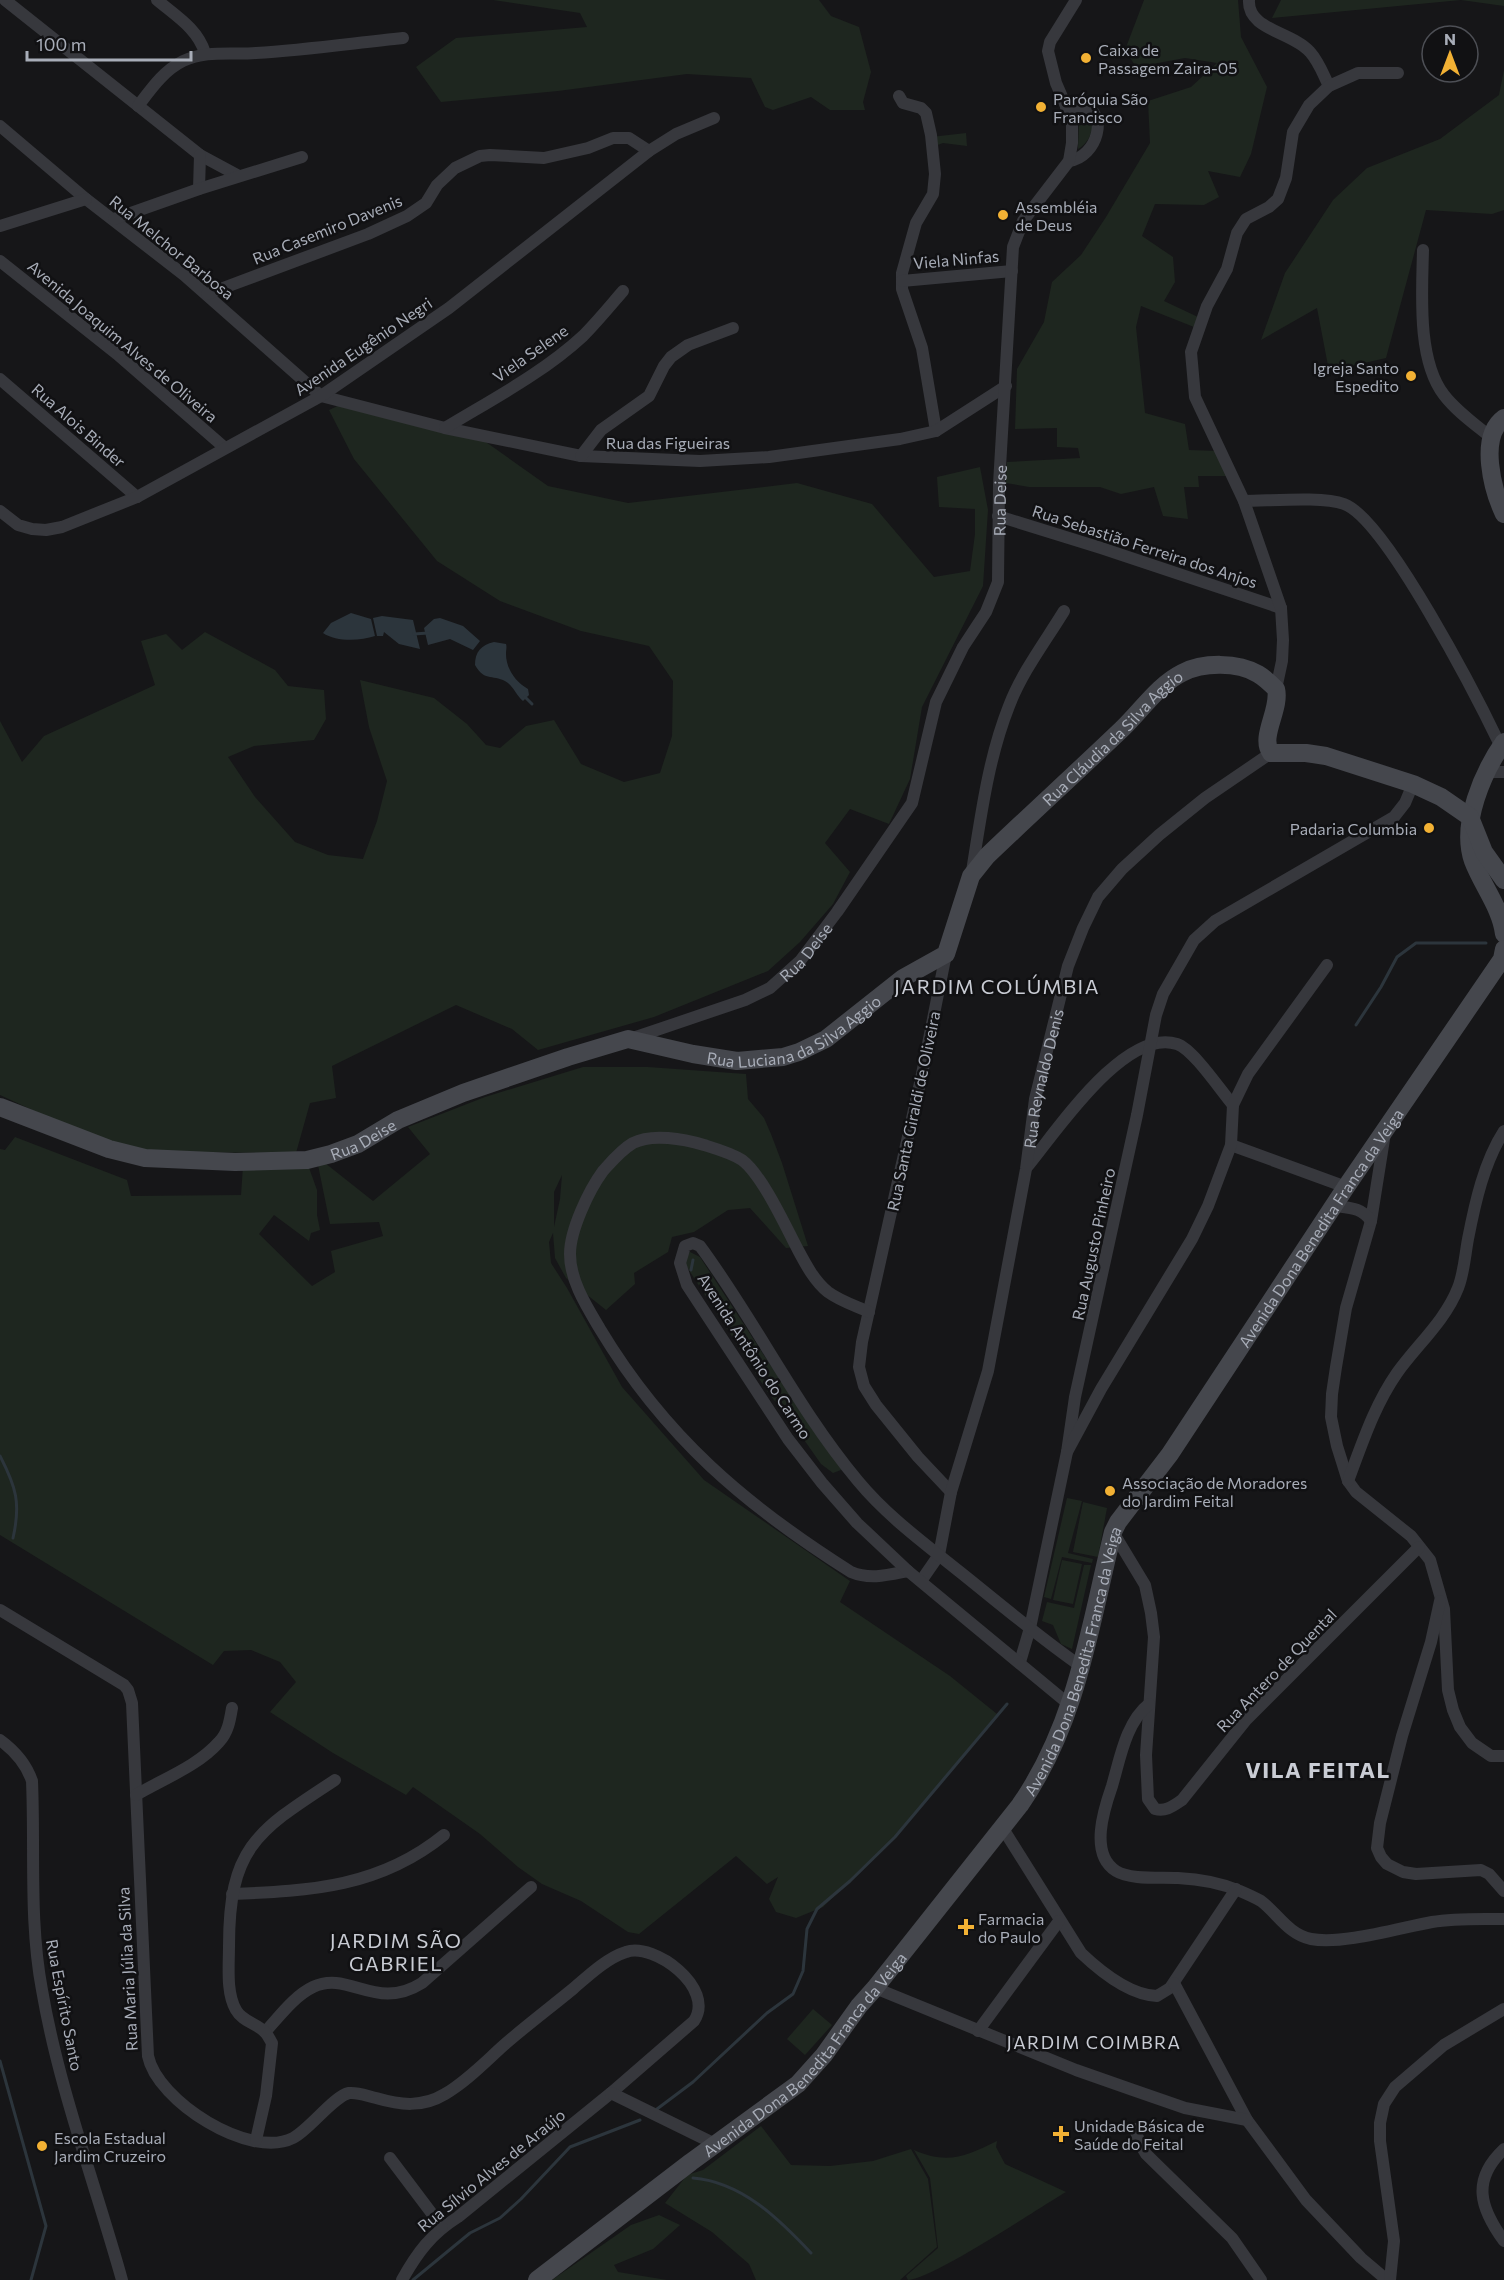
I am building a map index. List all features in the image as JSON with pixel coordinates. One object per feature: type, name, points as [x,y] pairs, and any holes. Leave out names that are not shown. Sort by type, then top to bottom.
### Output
[{"type":"main road","points":[[1504,418],[1499,421],[1489,458],[1495,494],[1504,514]]},
{"type":"main road","name":"Rua Cláudia da Silva Aggio","points":[[971,876],[987,856],[1130,721],[1170,680],[1199,667],[1231,667],[1259,674],[1276,689]]},
{"type":"main road","points":[[1276,689],[1276,701],[1267,742],[1271,753],[1306,753],[1326,756],[1413,784],[1441,797],[1470,817],[1484,852],[1504,880]]},
{"type":"main road","points":[[1502,745],[1496,772],[1477,796],[1470,817],[1469,844],[1473,861],[1498,915],[1504,934]]},
{"type":"main road","name":"Rua Santa Giraldi de Oliveira","points":[[946,954],[971,876]]},
{"type":"main road","name":"Avenida Dona Benedita Franca da Veiga","points":[[537,2280],[715,2144],[798,2084],[824,2055],[859,2006],[1037,1781],[1071,1706],[1113,1532],[1123,1515],[1170,1454],[1346,1187],[1502,959],[1504,950]]},
{"type":"main road","name":"Rua Luciana da Silva Aggio","points":[[628,1039],[693,1054],[737,1061],[783,1057],[826,1039],[903,978],[946,954]]},
{"type":"main road","name":"Rua Deise","points":[[0,1107],[109,1149],[145,1158],[235,1162],[308,1160],[358,1144],[398,1120],[463,1093],[628,1039]]},
{"type":"street","points":[[5,0],[200,155],[239,176]]},
{"type":"street","points":[[157,0],[191,29],[201,41],[205,53]]},
{"type":"street","points":[[1069,161],[1072,120],[1056,83],[1048,51],[1050,42],[1076,0]]},
{"type":"street","points":[[1249,0],[1251,14],[1258,22],[1297,41],[1310,52],[1329,86]]},
{"type":"street","points":[[138,106],[161,77],[173,67],[205,53],[256,53],[403,38]]},
{"type":"street","points":[[1276,689],[1283,651],[1281,609],[1244,501],[1195,397],[1191,352],[1207,306],[1227,269],[1237,233],[1246,219],[1269,207],[1278,199],[1286,178],[1293,132],[1309,105],[1329,86],[1358,73],[1398,73]]},
{"type":"street","points":[[899,96],[903,103],[921,108],[926,113],[931,135],[935,174],[933,194],[920,214],[908,246],[902,289],[922,348],[936,431]]},
{"type":"street","name":"Rua Deise","points":[[628,1039],[744,1000],[770,988],[800,961],[912,803],[936,702],[963,647],[993,596],[998,582],[998,516],[1013,248],[1017,232],[1033,206],[1069,161],[1087,153],[1096,140],[1098,132],[1097,122],[1089,109],[1082,106],[1066,107]]},
{"type":"street","name":"Avenida Eugênio Negri","points":[[0,512],[18,525],[32,529],[46,530],[62,527],[137,497],[321,396],[449,308],[649,151],[676,134],[714,118]]},
{"type":"street","name":"Rua Melchor Barbosa","points":[[0,126],[86,199],[207,294],[321,396]]},
{"type":"street","name":"Rua Casemiro Davenis","points":[[207,294],[368,234],[407,216],[426,203],[437,185],[455,168],[480,156],[544,158],[588,148],[614,138],[629,138],[649,151]]},
{"type":"street","points":[[199,189],[200,155]]},
{"type":"street","points":[[114,219],[199,189],[302,157]]},
{"type":"street","points":[[0,226],[86,199]]},
{"type":"street","points":[[1423,250],[1422,300],[1425,342],[1435,379],[1442,393],[1452,404],[1493,439]]},
{"type":"street","name":"Avenida Joaquim Alves de Oliveira","points":[[0,261],[117,354],[225,448]]},
{"type":"street","name":"Viela Ninfas","points":[[902,281],[1012,271]]},
{"type":"street","name":"Viela Selene","points":[[445,428],[535,372],[568,348],[583,336],[623,291]]},
{"type":"street","points":[[581,456],[601,429],[649,396],[664,366],[672,357],[688,345],[733,328]]},
{"type":"street","name":"Rua Alois Binder","points":[[0,379],[137,497]]},
{"type":"street","name":"Rua das Figueiras","points":[[321,396],[445,428],[581,456],[700,461],[769,457],[900,440],[936,431],[1006,386]]},
{"type":"street","points":[[1244,501],[1325,500],[1345,504],[1359,514],[1378,536],[1407,578],[1475,692],[1502,745]]},
{"type":"street","name":"Rua Sebastião Ferreira dos Anjos","points":[[998,516],[1281,609]]},
{"type":"street","name":"Rua Santa Giraldi de Oliveira","points":[[971,876],[988,777],[1009,705],[1023,677],[1064,611]]},
{"type":"street","name":"Rua Reynaldo Denis","points":[[921,1581],[939,1555],[951,1492],[988,1371],[1026,1169],[1035,1099],[1068,966],[1098,897],[1122,869],[1205,798],[1271,753]]},
{"type":"street","name":"Rua Augusto Pinheiro","points":[[1067,1452],[1069,1427],[1137,1115],[1156,1015],[1163,994],[1194,940],[1215,921],[1394,817],[1405,803],[1413,784]]},
{"type":"street","name":"Rua Santa Giraldi de Oliveira","points":[[946,954],[922,1074],[862,1342],[859,1367],[864,1386],[876,1405],[918,1457],[951,1492]]},
{"type":"street","points":[[1020,1662],[1030,1628],[1067,1452],[1101,1389],[1192,1239],[1208,1206],[1232,1145],[1233,1105],[1248,1074],[1327,965]]},
{"type":"street","points":[[1026,1169],[1101,1077],[1119,1061],[1151,1044],[1177,1044],[1190,1051],[1233,1105]]},
{"type":"street","points":[[1385,1129],[1371,1221],[1346,1308],[1332,1394],[1331,1417],[1348,1481],[1356,1492],[1411,1536],[1430,1560],[1441,1597],[1446,1627],[1448,1690],[1460,1727],[1483,1752],[1491,1756],[1504,1756]]},
{"type":"street","points":[[1348,1481],[1368,1426],[1381,1399],[1397,1372],[1430,1333],[1459,1286],[1478,1195],[1490,1160],[1504,1131]]},
{"type":"street","points":[[869,1312],[834,1295],[818,1282],[805,1264],[756,1176],[742,1161],[700,1144],[655,1138],[634,1142],[620,1152],[588,1193],[573,1236],[570,1254],[574,1279],[585,1303],[617,1356],[650,1403],[711,1468],[762,1511],[851,1572],[874,1577],[908,1571]]},
{"type":"street","points":[[1232,1145],[1346,1187]]},
{"type":"street","points":[[1335,1206],[1360,1210],[1371,1221]]},
{"type":"street","name":"Avenida Antônio do Carmo","points":[[1071,1706],[908,1571],[857,1523],[822,1483],[788,1439],[687,1285],[680,1263],[684,1246],[693,1243],[700,1246],[806,1413],[857,1481],[878,1504],[1030,1628],[1082,1667]]},
{"type":"street","points":[[1079,1380],[1088,1388],[1101,1389]]},
{"type":"street","points":[[1113,1532],[1145,1585],[1154,1637],[1149,1704],[1141,1710],[1131,1728],[1108,1796],[1101,1833],[1104,1856],[1108,1864],[1120,1873],[1202,1880],[1236,1890],[1262,1902],[1299,1935],[1309,1939],[1342,1939],[1449,1919],[1504,1919]]},
{"type":"street","name":"Rua Antero de Quental","points":[[1149,1704],[1146,1755],[1148,1799],[1155,1809],[1170,1809],[1182,1800],[1246,1720],[1419,1547]]},
{"type":"street","points":[[1441,1597],[1431,1642],[1402,1736],[1380,1823],[1377,1848],[1381,1857],[1388,1864],[1403,1872],[1441,1873],[1481,1870],[1489,1874],[1504,1891]]},
{"type":"street","name":"Rua Maria Júlia da Silva","points":[[0,1610],[128,1689],[132,1703],[145,2023],[150,2067],[155,2077],[183,2106],[206,2122],[234,2134],[256,2140],[281,2142],[292,2138],[310,2126],[341,2096],[351,2093],[392,2103],[421,2105],[430,2103],[461,2085],[506,2043],[592,1973],[626,1952],[637,1950],[652,1953],[691,1982],[700,2000],[699,2014],[694,2021]]},
{"type":"street","points":[[136,1795],[190,1764],[220,1742],[228,1728],[232,1708]]},
{"type":"street","name":"Rua Espírito Santo","points":[[0,1740],[14,1750],[32,1781],[34,1929],[41,1989],[53,2048],[122,2280]]},
{"type":"street","points":[[256,2140],[266,2096],[272,2043],[265,2032],[237,2013],[233,2006],[230,1990],[229,1951],[232,1894],[239,1866],[251,1845],[269,1826],[335,1780]]},
{"type":"street","points":[[1002,1827],[1081,1953],[1097,1968],[1138,1993],[1157,1996],[1164,1993],[1174,1983],[1236,1890]]},
{"type":"street","points":[[232,1894],[310,1889],[368,1877],[395,1868],[444,1835]]},
{"type":"street","points":[[265,2032],[303,1994],[319,1985],[335,1983],[390,1995],[411,1990],[422,1983],[531,1887]]},
{"type":"street","points":[[978,2031],[1059,1921]]},
{"type":"street","points":[[1174,1983],[1247,2120],[1306,2200],[1361,2258],[1388,2280]]},
{"type":"street","points":[[875,1988],[1076,2070],[1185,2108],[1247,2120]]},
{"type":"street","points":[[1388,2280],[1394,2241],[1380,2141],[1380,2123],[1384,2104],[1395,2087],[1444,2045],[1504,2009]]},
{"type":"street","name":"Rua Sílvio Alves de Araújo","points":[[402,2280],[416,2254],[442,2227],[458,2217],[611,2093],[694,2021]]},
{"type":"street","points":[[611,2093],[715,2144]]},
{"type":"street","points":[[1135,2129],[1146,2154],[1232,2238],[1261,2280]]},
{"type":"street","points":[[1502,2236],[1487,2215],[1481,2185],[1490,2164],[1504,2149]]},
{"type":"street","points":[[390,2158],[442,2227]]},
{"type":"shaded area","points":[[493,0],[819,0],[831,16],[859,27],[871,72],[863,102],[865,110],[830,110],[811,97],[773,110],[765,107],[751,78],[687,74],[558,91],[441,102],[416,67],[456,38],[587,27],[580,13]]},
{"type":"shaded area","points":[[1144,0],[1238,0],[1241,37],[1267,87],[1251,154],[1240,177],[1208,171],[1219,197],[1204,205],[1155,204],[1142,236],[1173,257],[1175,282],[1164,301],[1198,317],[1194,327],[1141,306],[1136,327],[1145,413],[1185,424],[1189,450],[1218,451],[1227,476],[1198,476],[1199,487],[1184,487],[1188,519],[1163,516],[1154,487],[1121,494],[1100,487],[1029,487],[1006,483],[1007,462],[1080,458],[1078,448],[1057,447],[1057,428],[1015,429],[1017,369],[1044,322],[1052,282],[1081,255],[1150,143],[1148,101],[1191,87],[1217,63],[1185,58],[1136,67],[1125,50]]},
{"type":"shaded area","points":[[1281,0],[1461,0],[1272,18]]},
{"type":"shaded area","points":[[1461,0],[1504,0],[1504,6]]},
{"type":"shaded area","points":[[1504,70],[1504,210],[1492,214],[1426,210],[1386,358],[1329,371],[1317,308],[1261,340],[1285,273],[1333,200],[1367,168],[1440,139],[1499,95]]},
{"type":"shaded area","points":[[1084,119],[1093,124],[1086,142],[1078,149],[1079,121]]},
{"type":"shaded area","points":[[966,133],[967,146],[943,143],[935,146],[931,137]]},
{"type":"shaded area","points":[[344,403],[483,440],[548,486],[628,503],[797,483],[872,504],[934,577],[970,571],[975,534],[975,509],[939,507],[937,477],[980,467],[988,510],[983,586],[922,707],[910,779],[889,824],[850,809],[825,843],[850,872],[833,904],[800,942],[768,971],[654,1017],[538,1050],[512,1029],[456,1005],[332,1066],[336,1098],[310,1103],[296,1153],[149,1152],[84,1134],[0,1095],[0,721],[22,762],[44,736],[155,685],[141,641],[166,634],[182,650],[205,632],[275,670],[288,686],[324,690],[326,719],[314,740],[254,746],[228,757],[255,797],[295,842],[328,855],[363,859],[377,821],[387,781],[369,727],[360,680],[434,698],[467,724],[486,745],[500,748],[526,726],[554,720],[581,764],[624,782],[660,773],[672,736],[673,681],[649,646],[581,631],[500,601],[437,561],[354,459],[329,410]]},
{"type":"shaded area","points":[[351,613],[371,619],[375,636],[348,640],[334,638],[323,633],[331,623]]},
{"type":"shaded area","points":[[382,616],[413,620],[420,649],[399,644],[384,632],[383,636],[377,636],[373,618]]},
{"type":"shaded area","points":[[440,618],[463,626],[480,641],[473,650],[450,639],[428,645],[424,628],[434,619]]},
{"type":"shaded area","points":[[494,642],[506,644],[506,659],[510,669],[515,679],[528,689],[529,695],[523,701],[508,683],[482,674],[475,665],[476,656],[480,650]]},
{"type":"shaded area","points":[[583,1067],[648,1067],[746,1074],[748,1099],[764,1118],[771,1134],[808,1246],[786,1248],[750,1208],[728,1210],[694,1232],[672,1237],[668,1252],[634,1273],[635,1284],[606,1310],[566,1278],[555,1258],[553,1233],[549,1242],[551,1263],[622,1387],[704,1480],[850,1581],[840,1602],[950,1676],[997,1714],[895,1837],[823,1907],[796,1918],[776,1912],[769,1899],[778,1877],[767,1884],[736,1856],[639,1934],[628,1932],[581,1901],[542,1884],[518,1867],[480,1834],[413,1787],[406,1795],[333,1753],[270,1712],[296,1682],[280,1662],[251,1650],[224,1651],[213,1665],[0,1535],[0,1149],[5,1150],[15,1137],[127,1180],[131,1196],[241,1195],[243,1166],[308,1165],[317,1190],[317,1215],[320,1230],[311,1233],[309,1241],[274,1215],[259,1234],[312,1286],[335,1272],[331,1251],[383,1236],[379,1222],[330,1224],[318,1165],[325,1163],[373,1201],[430,1154],[408,1127],[485,1097]],"holes":[[[562,1175],[554,1227],[554,1192]]]},
{"type":"shaded area","points":[[690,1252],[700,1257],[769,1363],[838,1456],[841,1470],[833,1473],[821,1464],[769,1394],[685,1264],[682,1257]]},
{"type":"shaded area","points":[[1067,1498],[1082,1501],[1068,1553],[1093,1559],[1092,1563],[1062,1557],[1051,1599],[1044,1597]]},
{"type":"shaded area","points":[[1083,1502],[1107,1508],[1098,1557],[1073,1552]]},
{"type":"shaded area","points":[[1062,1560],[1082,1564],[1073,1604],[1053,1600]]},
{"type":"shaded area","points":[[1084,1565],[1091,1565],[1072,1649],[1061,1644],[1053,1625],[1042,1621],[1047,1602],[1074,1608]]},
{"type":"shaded area","points":[[813,2009],[832,2025],[805,2055],[787,2039]]},
{"type":"shaded area","points":[[761,2126],[791,2165],[830,2166],[873,2161],[911,2149],[928,2179],[937,2247],[900,2280],[756,2280],[749,2264],[712,2232],[665,2203],[687,2175],[703,2170]]},
{"type":"shaded area","points":[[997,2141],[996,2147],[1005,2164],[1066,2192],[961,2256],[920,2277],[908,2280],[906,2276],[938,2248],[930,2178],[914,2150],[937,2157],[957,2157]]},
{"type":"shaded area","points":[[659,2215],[680,2225],[653,2249],[614,2265],[618,2272],[667,2280],[552,2280],[631,2225]]},
{"type":"waterway","points":[[414,634],[428,633]]},
{"type":"waterway","points":[[525,697],[532,704]]},
{"type":"waterway","points":[[1356,1025],[1397,957],[1416,943],[1486,943]]},
{"type":"waterway","points":[[691,1270],[693,1260]]},
{"type":"waterway","points":[[0,1456],[16,1495],[17,1515],[13,1538]]},
{"type":"waterway","points":[[657,2109],[693,2082],[767,2013],[793,1994],[803,1971],[807,1929],[817,1909],[850,1881],[895,1837],[1007,1704]]},
{"type":"waterway","points":[[0,2061],[46,2226],[31,2280]]},
{"type":"waterway","points":[[413,2280],[470,2233],[500,2218],[570,2147],[640,2120]]},
{"type":"waterway","points":[[693,2178],[728,2187],[758,2204],[773,2215],[811,2253]]},
{"type":"place","name":"Caixa de Passagem Zaira-05","points":[[1086,58]]},
{"type":"place","name":"Paróquia São Francisco","points":[[1041,107]]},
{"type":"place","name":"Assembléia de Deus","points":[[1003,215]]},
{"type":"place","name":"Igreja Santo Espedito","points":[[1411,376]]},
{"type":"place","name":"Padaria Columbia","points":[[1429,828]]},
{"type":"place","name":"Associação de Moradores do Jardim Feital","points":[[1110,1491]]},
{"type":"place","name":"Farmacia do Paulo","points":[[966,1927]]},
{"type":"place","name":"Unidade Básica de Saúde do Feital","points":[[1061,2134]]},
{"type":"place","name":"Escola Estadual Jardim Cruzeiro","points":[[42,2146]]},
{"type":"district","name":"JARDIM COLÚMBIA","points":[[997,986]]},
{"type":"district","name":"VILA FEITAL","points":[[1318,1769]]},
{"type":"district","name":"JARDIM SÃO GABRIEL","points":[[396,1952]]},
{"type":"district","name":"JARDIM COIMBRA","points":[[1094,2042]]}]
